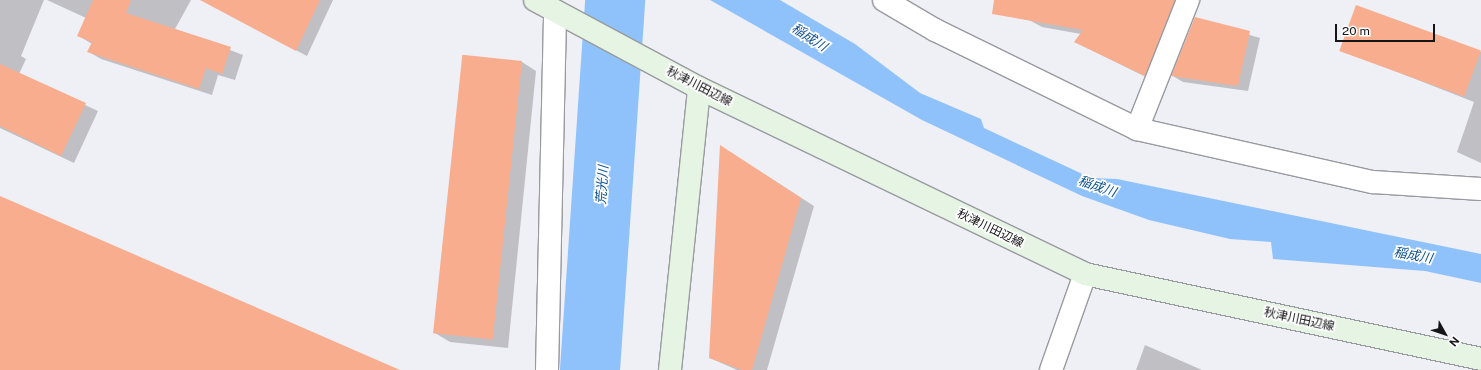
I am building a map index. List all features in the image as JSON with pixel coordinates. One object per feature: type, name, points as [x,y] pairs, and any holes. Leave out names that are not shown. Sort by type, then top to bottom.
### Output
[{"type":"main road","name":"秋津川田辺線","points":[[535,0],[699,88],[1085,274],[1481,359]]},
{"type":"main road","points":[[670,370],[699,88]]},
{"type":"street","points":[[884,0],[936,30],[1137,129],[1373,182],[1481,189]]},
{"type":"street","points":[[1137,129],[1188,0]]},
{"type":"street","points":[[547,370],[555,12]]},
{"type":"street","points":[[1051,370],[1085,274]]},
{"type":"water","name":"稲成川","points":[[710,0],[780,0],[855,44],[920,93],[981,119],[984,128],[1091,178],[1117,179],[1481,254],[1481,283],[1425,271],[1273,259],[1271,242],[1230,239],[1149,220],[1082,196],[922,120]]},
{"type":"building","points":[[93,0],[131,0],[126,13],[231,47],[222,74],[206,68],[199,89],[87,52],[92,42],[77,36]]},
{"type":"building","points":[[200,0],[320,0],[296,51]]},
{"type":"building","points":[[994,0],[1175,0],[1145,76],[1074,42],[1083,30],[992,14]]},
{"type":"building","points":[[1356,5],[1481,50],[1464,97],[1339,51]]},
{"type":"building","points":[[1195,17],[1250,31],[1238,86],[1171,76]]},
{"type":"building","points":[[462,55],[522,61],[493,339],[433,333]]},
{"type":"building","points":[[0,64],[86,103],[61,156],[0,126]]},
{"type":"building","points":[[720,145],[801,198],[752,370],[742,370],[709,358]]},
{"type":"building","points":[[0,196],[276,316],[400,370],[0,370]]},
{"type":"waterway","name":"荒光川","points":[[590,370],[615,0]]}]
